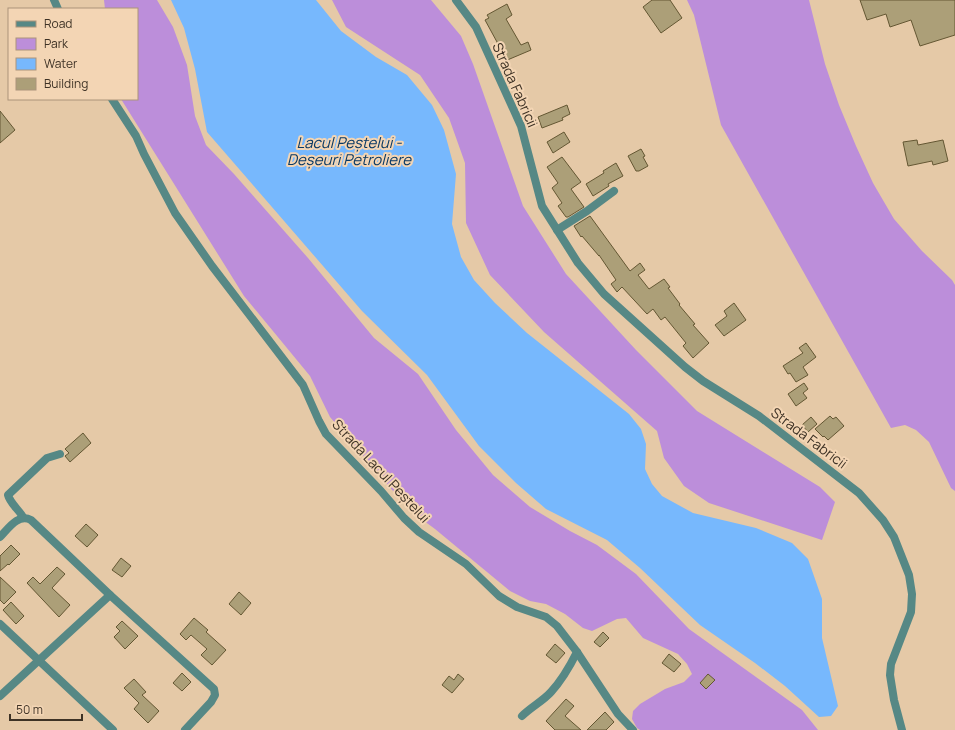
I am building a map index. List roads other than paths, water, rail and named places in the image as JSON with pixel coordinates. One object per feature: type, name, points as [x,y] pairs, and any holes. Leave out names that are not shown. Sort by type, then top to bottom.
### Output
[{"type":"street","name":"Strada Fabricii","points":[[456,0],[476,27],[522,126],[542,206],[578,264],[604,294],[703,381],[759,416],[859,493],[883,520],[894,537],[903,557],[909,576],[912,594],[912,612],[892,664],[890,675],[894,700],[902,730]]},
{"type":"street","name":"Strada Lacul Peștelui","points":[[113,100],[136,136],[175,213],[212,266],[303,385],[319,422],[326,434],[381,491],[404,518],[419,532],[466,564],[499,596],[517,607],[546,617],[557,626],[578,652],[618,714],[633,730]]},
{"type":"street","points":[[557,230],[587,211],[614,191]]},
{"type":"street","points":[[60,454],[47,458],[8,495],[10,500],[20,511],[23,517],[31,520],[110,595],[214,689],[215,695],[211,702],[185,730]]},
{"type":"street","points":[[2,532],[23,517]]},
{"type":"street","points":[[0,696],[110,595]]},
{"type":"street","points":[[0,624],[113,730]]},
{"type":"street","points":[[522,716],[550,693],[563,678],[578,652]]},
{"type":"water","name":"Lacul Peștelui - Deșeuri Petroliere","points":[[171,0],[316,0],[341,31],[376,57],[407,75],[432,105],[444,130],[456,174],[452,224],[461,257],[474,280],[495,303],[527,333],[629,414],[641,429],[646,444],[645,469],[652,484],[662,496],[693,513],[756,528],[792,543],[808,559],[822,599],[822,638],[838,706],[831,716],[819,717],[785,686],[700,625],[640,568],[607,540],[546,509],[516,483],[479,446],[427,375],[362,311],[207,132],[195,69],[184,28]]}]
